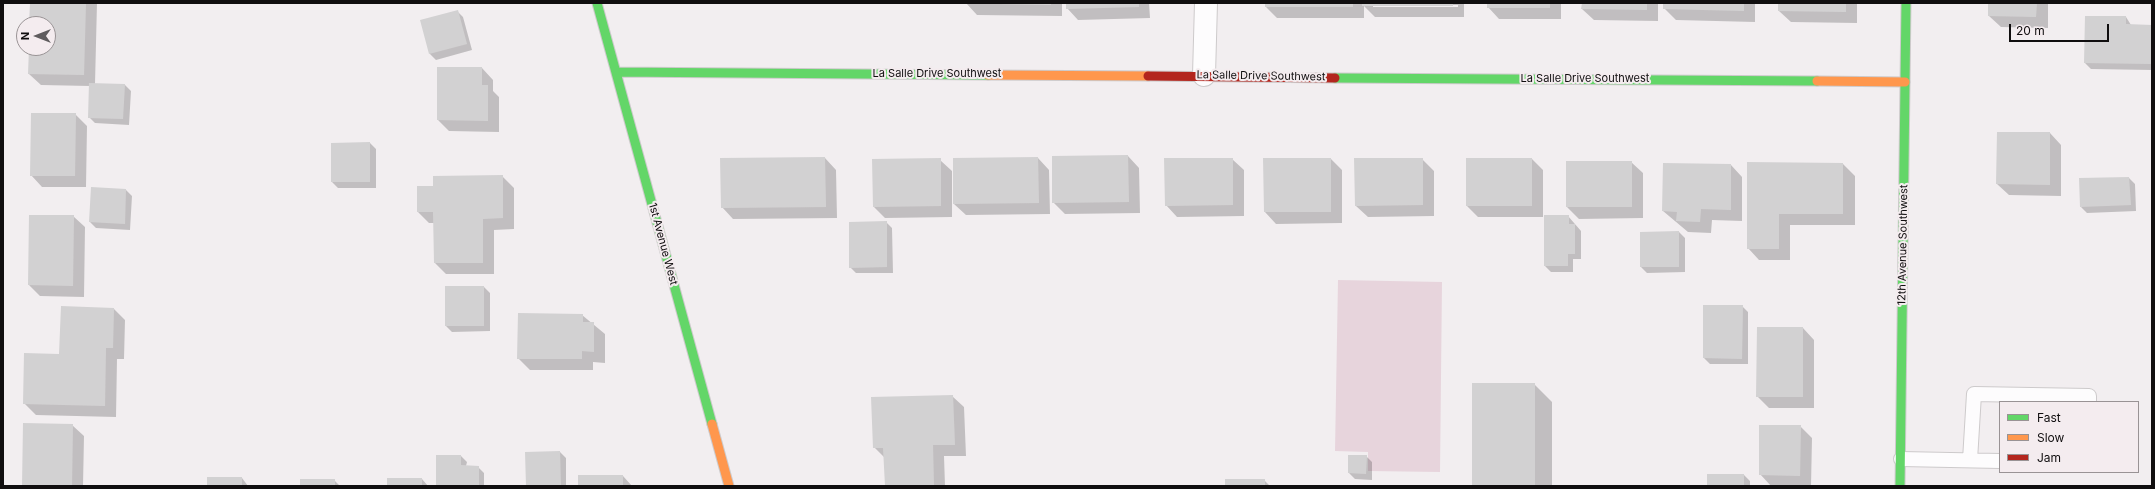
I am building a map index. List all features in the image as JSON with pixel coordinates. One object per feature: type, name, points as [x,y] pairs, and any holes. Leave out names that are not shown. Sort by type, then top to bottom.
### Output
[{"type":"street","name":"1st Avenue West","points":[[596,3],[729,486]]},
{"type":"street","points":[[1204,76],[1206,3]]},
{"type":"street","name":"12th Avenue Southwest","points":[[1900,486],[1906,3]]},
{"type":"street","name":"La Salle Drive Southwest","points":[[616,72],[1905,82]]},
{"type":"lane","points":[[1970,460],[1974,394],[2089,396],[2089,401]]},
{"type":"lane","points":[[1901,459],[1999,461]]},
{"type":"shaded area","points":[[1338,280],[1442,282],[1440,472],[1368,471],[1368,452],[1335,451]]},
{"type":"building","points":[[30,3],[86,3],[84,75],[28,74],[29,56],[56,56],[56,16],[29,16]]},
{"type":"building","points":[[1051,3],[1051,5],[1001,4]]},
{"type":"building","points":[[1066,3],[1139,3],[1139,7],[1066,9]]},
{"type":"building","points":[[1265,3],[1353,3],[1353,7],[1265,7]]},
{"type":"building","points":[[1362,3],[1453,3],[1453,6],[1362,6]]},
{"type":"building","points":[[1487,3],[1550,3],[1550,8],[1487,8]]},
{"type":"building","points":[[1582,3],[1647,3],[1647,10],[1581,9]]},
{"type":"building","points":[[1663,3],[1744,3],[1744,11],[1663,9]]},
{"type":"building","points":[[1778,3],[1846,3],[1846,12],[1778,11]]},
{"type":"building","points":[[1988,3],[2037,3],[2036,17],[1988,16]]},
{"type":"building","points":[[458,10],[467,44],[429,54],[420,20]]},
{"type":"building","points":[[2085,16],[2126,16],[2126,24],[2152,25],[2152,64],[2084,63]]},
{"type":"building","points":[[437,67],[482,67],[482,85],[488,85],[488,121],[437,120]]},
{"type":"building","points":[[89,83],[125,84],[123,119],[88,118]]},
{"type":"building","points":[[31,113],[76,113],[75,176],[30,176]]},
{"type":"building","points":[[1997,132],[2050,132],[2050,185],[1996,184]]},
{"type":"building","points":[[370,142],[370,182],[331,182],[331,143]]},
{"type":"building","points":[[1128,155],[1129,202],[1052,203],[1052,156]]},
{"type":"building","points":[[825,157],[826,207],[721,208],[720,158]]},
{"type":"building","points":[[1038,157],[1039,203],[953,204],[953,158]]},
{"type":"building","points":[[941,158],[941,206],[873,207],[872,159]]},
{"type":"building","points":[[1164,158],[1233,158],[1233,205],[1165,206]]},
{"type":"building","points":[[1263,158],[1331,158],[1331,212],[1264,212]]},
{"type":"building","points":[[1354,158],[1423,158],[1423,205],[1355,206]]},
{"type":"building","points":[[1466,158],[1532,158],[1532,206],[1466,206]]},
{"type":"building","points":[[1566,161],[1632,161],[1632,207],[1566,207]]},
{"type":"building","points":[[1747,162],[1843,163],[1843,214],[1779,214],[1779,249],[1747,249]]},
{"type":"building","points":[[1663,163],[1731,164],[1731,210],[1701,209],[1700,222],[1676,221],[1677,212],[1662,211]]},
{"type":"building","points":[[503,175],[503,218],[483,219],[483,263],[434,263],[433,212],[417,212],[417,186],[433,186],[433,176]]},
{"type":"building","points":[[2129,177],[2131,205],[2080,207],[2079,178]]},
{"type":"building","points":[[91,187],[126,189],[125,224],[89,222]]},
{"type":"building","points":[[29,215],[74,215],[73,286],[28,285]]},
{"type":"building","points":[[1544,215],[1569,215],[1569,224],[1575,224],[1575,254],[1568,254],[1568,266],[1544,266]]},
{"type":"building","points":[[887,221],[887,267],[849,268],[849,222]]},
{"type":"building","points":[[1679,231],[1679,267],[1640,267],[1640,232]]},
{"type":"building","points":[[445,286],[484,286],[484,326],[445,326]]},
{"type":"building","points":[[1703,305],[1743,305],[1742,359],[1703,358]]},
{"type":"building","points":[[61,306],[114,308],[113,348],[106,348],[105,406],[23,404],[24,353],[59,354]]},
{"type":"building","points":[[518,313],[583,314],[583,322],[594,322],[594,352],[582,351],[582,359],[517,359]]},
{"type":"building","points":[[1757,327],[1803,327],[1803,397],[1756,397]]},
{"type":"building","points":[[1472,383],[1535,383],[1535,486],[1472,486]]},
{"type":"building","points":[[953,395],[955,445],[933,445],[934,486],[885,486],[883,448],[873,448],[871,397]]},
{"type":"building","points":[[23,423],[73,424],[72,486],[22,486]]},
{"type":"building","points":[[1759,425],[1801,425],[1800,476],[1759,475]]},
{"type":"building","points":[[560,451],[561,486],[526,486],[525,452]]},
{"type":"building","points":[[436,455],[461,455],[461,465],[479,466],[479,486],[436,486]]},
{"type":"building","points":[[1348,455],[1367,455],[1366,474],[1348,473]]},
{"type":"building","points":[[1707,474],[1744,474],[1744,486],[1707,486]]},
{"type":"building","points":[[578,475],[623,475],[623,486],[578,486]]},
{"type":"building","points":[[207,477],[242,477],[242,486],[207,486]]},
{"type":"building","points":[[387,478],[422,478],[422,486],[387,486]]},
{"type":"building","points":[[300,479],[335,479],[335,486],[300,486]]},
{"type":"building","points":[[1225,479],[1265,479],[1265,486],[1225,486]]},
{"type":"traffic: fast","points":[[597,3],[712,424]]},
{"type":"traffic: fast","points":[[1900,486],[1906,3]]},
{"type":"traffic: fast","points":[[616,72],[988,75]]},
{"type":"traffic: fast","points":[[1335,78],[1817,81]]},
{"type":"traffic: slow","points":[[988,75],[1148,76]]},
{"type":"traffic: slow","points":[[1817,81],[1905,82]]},
{"type":"traffic: slow","points":[[712,424],[729,486]]},
{"type":"traffic: jam","points":[[1148,76],[1335,78]]}]
